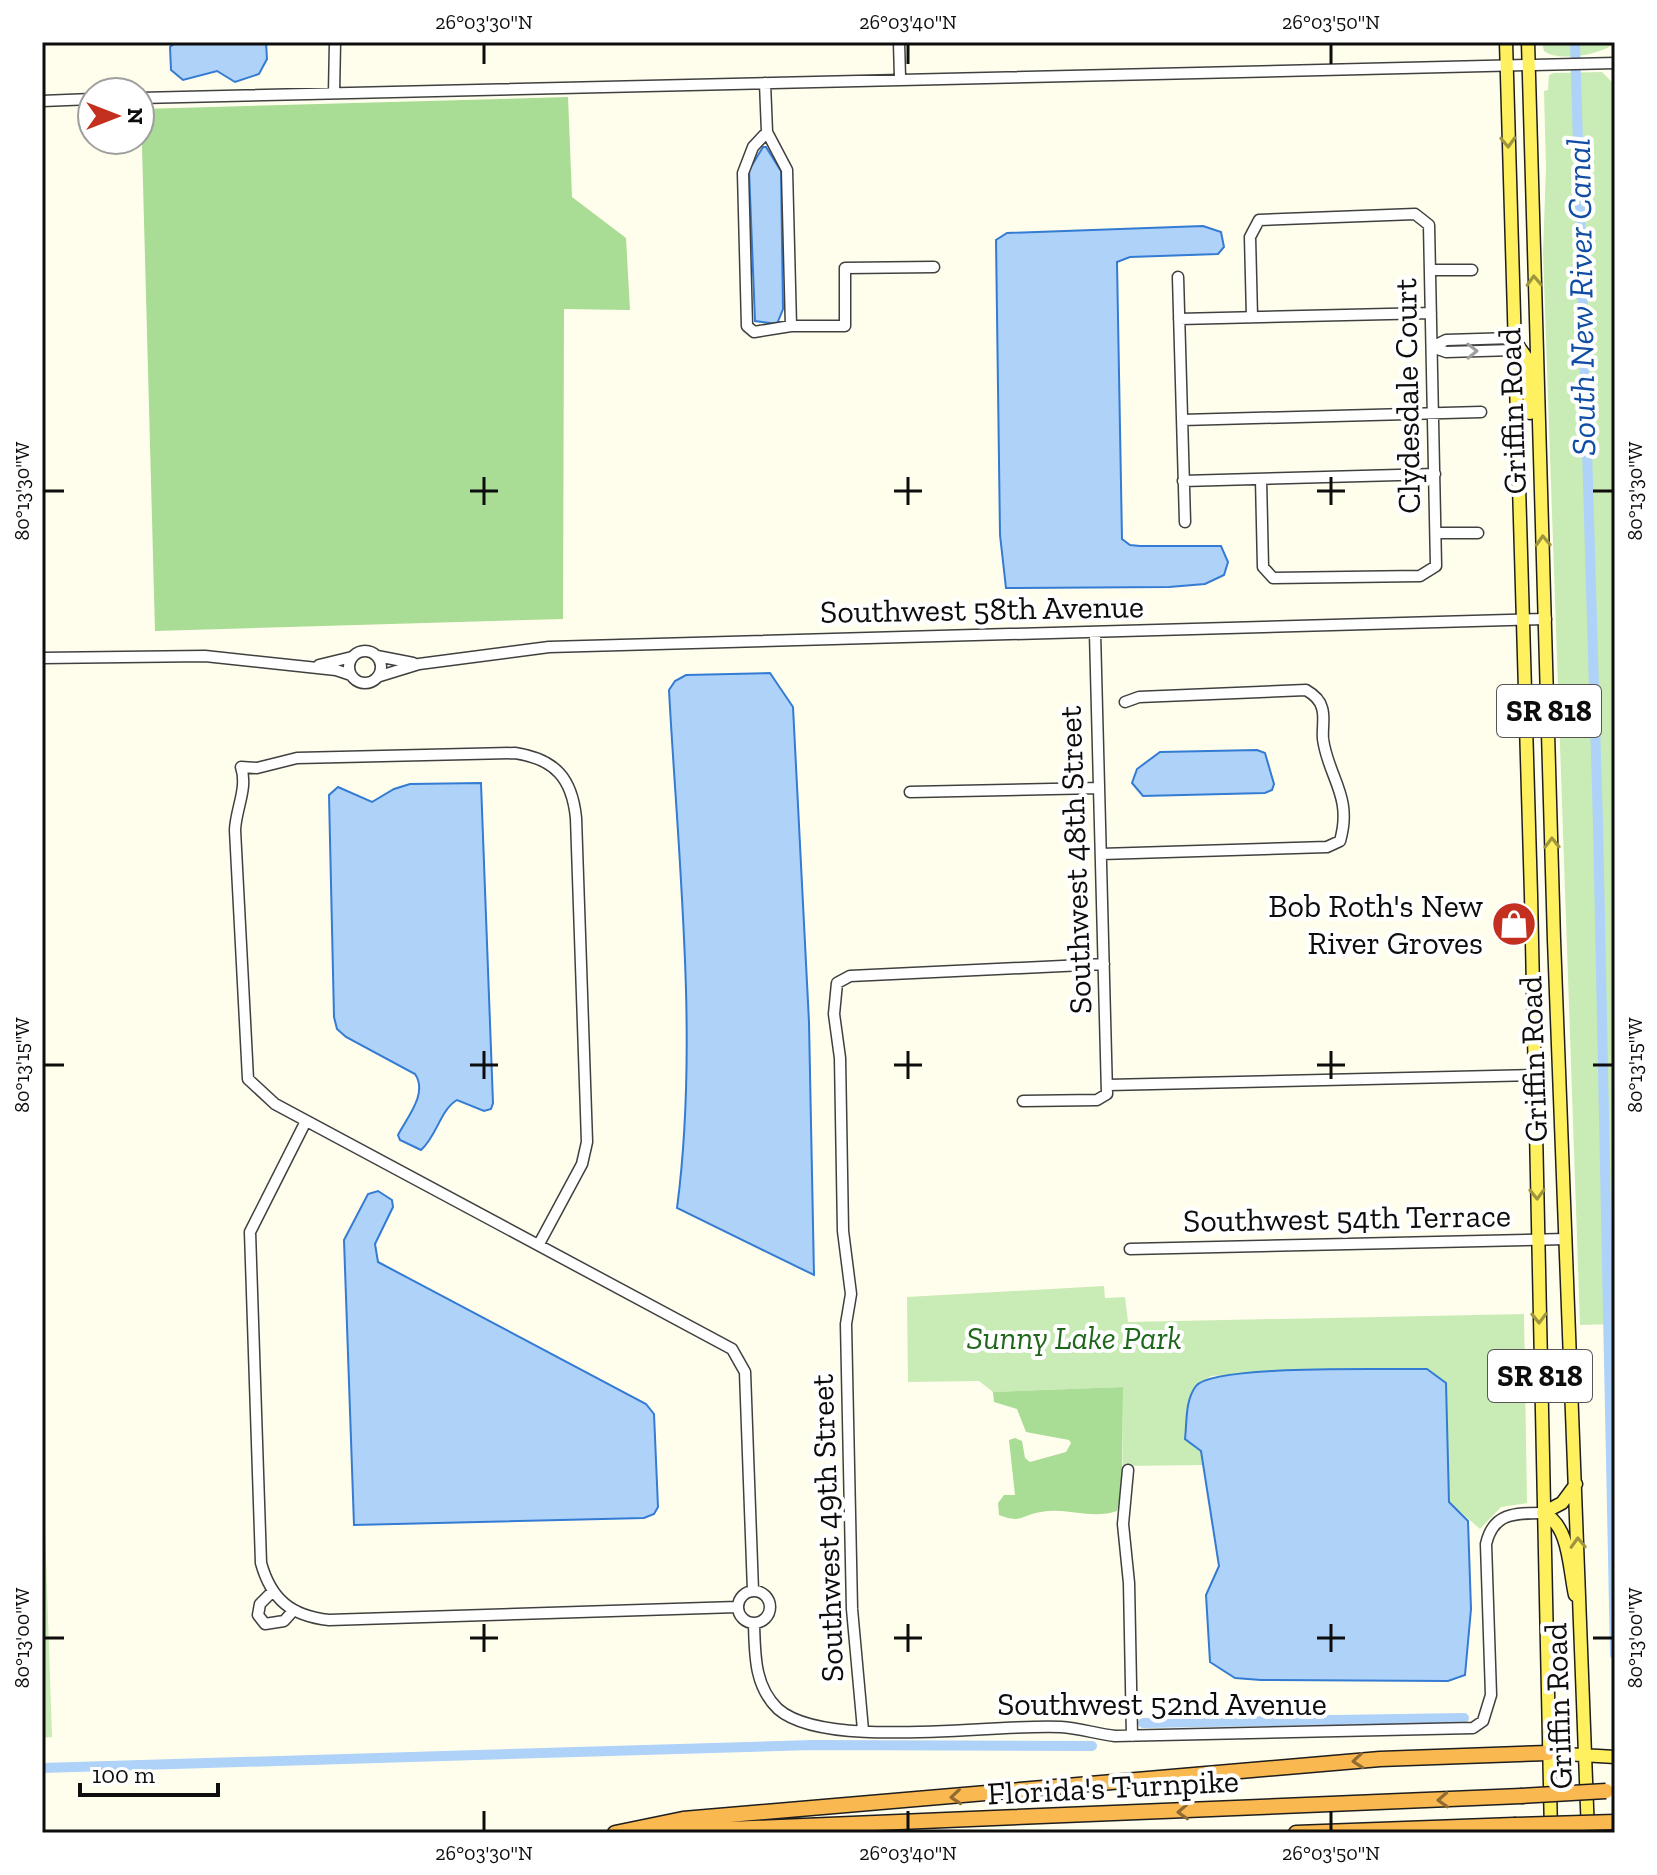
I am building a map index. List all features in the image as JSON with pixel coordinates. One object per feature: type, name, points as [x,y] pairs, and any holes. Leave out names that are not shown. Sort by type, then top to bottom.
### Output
[{"type":"highway","points":[[614,1833],[683,1819],[1256,1769],[1430,1755],[1548,1753]]},
{"type":"highway","name":"Florida's Turnpike","points":[[614,1833],[1615,1791]]},
{"type":"highway","points":[[1296,1833],[1615,1822]]},
{"type":"main road","name":"Griffin Road","points":[[1506,42],[1530,854],[1551,1833]]},
{"type":"main road","name":"Griffin Road","points":[[1528,42],[1554,940],[1588,1833]]},
{"type":"main road","points":[[1513,344],[1528,360],[1532,455],[1540,460]]},
{"type":"main road","points":[[1530,854],[1537,872],[1553,881]]},
{"type":"main road","points":[[1531,895],[1543,904],[1554,940]]},
{"type":"main road","points":[[1576,1483],[1562,1503],[1543,1513],[1555,1521],[1562,1532],[1581,1621]]},
{"type":"main road","points":[[1548,1753],[1608,1757]]},
{"type":"street","points":[[334,93],[335,42]]},
{"type":"street","points":[[899,42],[900,78]]},
{"type":"street","points":[[156,98],[1615,63]]},
{"type":"street","points":[[765,83],[767,132],[787,170],[791,326]]},
{"type":"street","points":[[42,101],[76,100]]},
{"type":"street","points":[[767,132],[753,147],[743,173],[747,326],[754,332],[791,326],[845,326],[845,268],[934,267]]},
{"type":"street","name":"Clydesdale Court","points":[[1252,317],[1250,237],[1255,224],[1267,218],[1401,214],[1415,214],[1426,220],[1430,232],[1438,560],[1433,570],[1420,576],[1287,579],[1269,576],[1263,567],[1261,479]]},
{"type":"street","points":[[1430,270],[1472,270]]},
{"type":"street","points":[[1178,277],[1185,522]]},
{"type":"street","points":[[1179,319],[1431,313]]},
{"type":"street","points":[[1432,347],[1446,340],[1513,344]]},
{"type":"street","points":[[1182,420],[1481,412]]},
{"type":"street","points":[[1183,481],[1435,474]]},
{"type":"street","points":[[1437,533],[1478,533]]},
{"type":"street","name":"Southwest 58th Avenue","points":[[380,676],[419,664],[549,647],[1546,619]]},
{"type":"street","name":"Southwest 48th Street","points":[[1095,633],[1108,1085]]},
{"type":"street","points":[[42,658],[205,656],[310,667],[351,675],[365,684],[380,676],[381,662],[367,651],[310,667]]},
{"type":"street","name":"Southwest 58th Avenue","points":[[377,656],[419,664]]},
{"type":"street","points":[[351,675],[352,657]]},
{"type":"street","points":[[1101,854],[1327,847],[1340,841],[1345,826],[1340,785],[1323,741],[1322,707],[1315,695],[1306,690],[1139,697],[1125,702]]},
{"type":"street","points":[[539,1244],[582,1164],[587,1142],[574,803],[565,777],[547,761],[515,753],[297,758],[257,768],[241,767],[245,781],[236,812],[235,830],[245,1068],[248,1079],[264,1097],[306,1121],[720,1340],[740,1360],[745,1372],[753,1591]]},
{"type":"street","points":[[910,792],[1099,788]]},
{"type":"street","name":"Southwest 49th Street","points":[[863,1730],[852,1609],[846,1324],[851,1294],[843,1231],[840,1058],[834,1014],[837,983],[850,976],[948,969],[1104,964]]},
{"type":"street","points":[[1023,1101],[1097,1100],[1107,1094],[1108,1085],[1534,1075]]},
{"type":"street","points":[[306,1121],[250,1232],[261,1563],[272,1592],[293,1611],[329,1620],[737,1607]]},
{"type":"street","name":"Southwest 54th Terrace","points":[[1130,1249],[1566,1239]]},
{"type":"street","points":[[1128,1470],[1123,1524],[1129,1583],[1132,1736]]},
{"type":"street","name":"Southwest 52nd Avenue","points":[[754,1624],[759,1679],[778,1708],[794,1720],[816,1727],[863,1730],[1060,1727],[1132,1736],[1473,1728],[1483,1721],[1491,1695],[1486,1544],[1489,1528],[1499,1518],[1517,1513],[1543,1513]]},
{"type":"street","points":[[753,1591],[765,1595],[770,1607],[766,1618],[754,1624],[742,1619],[737,1607],[744,1594],[753,1591]]},
{"type":"street","points":[[272,1592],[260,1604],[258,1615],[265,1624],[284,1621],[293,1611]]},
{"type":"green space","points":[[1542,42],[1613,44],[1599,51],[1568,57],[1544,51]]},
{"type":"green space","points":[[1602,72],[1614,84],[1615,109],[1615,1324],[1580,1325],[1543,252],[1546,168],[1544,91],[1548,90],[1549,75],[1554,73]]},
{"type":"green space","points":[[568,97],[572,197],[626,238],[630,310],[564,309],[563,619],[155,631],[142,156],[156,156],[156,109]]},
{"type":"green space","name":"Sunny Lake Park","points":[[1104,1286],[1105,1298],[1125,1297],[1128,1322],[1524,1314],[1527,1503],[1501,1507],[1480,1529],[1449,1502],[1446,1384],[1427,1369],[1292,1370],[1211,1376],[1197,1385],[1188,1405],[1185,1439],[1201,1451],[1204,1465],[1123,1466],[1123,1387],[993,1392],[979,1381],[908,1382],[907,1297]]},
{"type":"green space","points":[[1123,1387],[1122,1492],[1117,1511],[1098,1514],[1050,1511],[1017,1519],[999,1515],[998,1503],[1004,1495],[1015,1495],[1009,1440],[1015,1438],[1022,1441],[1025,1458],[1030,1462],[1066,1452],[1071,1443],[1069,1440],[1026,1432],[1017,1409],[994,1402],[993,1392]]},
{"type":"green space","points":[[42,1440],[52,1737],[42,1738]]},
{"type":"water","points":[[176,42],[266,42],[267,59],[259,74],[235,82],[217,71],[183,80],[171,70],[170,47]]},
{"type":"water","points":[[763,147],[781,171],[783,309],[777,324],[755,321],[749,170]]},
{"type":"water","points":[[1203,226],[1221,232],[1224,247],[1218,254],[1130,257],[1117,262],[1122,539],[1130,545],[1140,546],[1221,546],[1228,562],[1224,575],[1205,584],[1169,587],[1006,588],[1000,535],[996,240],[1007,233]]},
{"type":"water","points":[[770,673],[793,707],[809,1022],[814,1275],[677,1208],[683,1145],[687,1015],[669,690],[675,681],[686,675]]},
{"type":"water","points":[[1257,750],[1265,753],[1274,784],[1272,790],[1265,793],[1143,796],[1132,783],[1137,769],[1160,752]]},
{"type":"water","points":[[481,783],[493,1103],[491,1109],[484,1111],[457,1100],[446,1110],[421,1150],[400,1140],[398,1135],[418,1097],[415,1074],[346,1037],[337,1029],[334,1017],[329,795],[338,787],[372,802],[410,784]]},
{"type":"water","points":[[378,1191],[392,1200],[393,1207],[375,1244],[378,1262],[646,1404],[654,1414],[658,1507],[654,1514],[644,1518],[354,1525],[344,1240],[368,1194]]},
{"type":"water","points":[[1427,1369],[1446,1383],[1449,1502],[1468,1521],[1471,1609],[1465,1675],[1448,1681],[1261,1680],[1235,1678],[1210,1662],[1206,1595],[1219,1566],[1201,1451],[1185,1439],[1188,1404],[1196,1386],[1209,1379],[1267,1371]]},
{"type":"waterway","name":"South New River Canal","points":[[1575,42],[1598,824],[1615,1655]]},
{"type":"waterway","points":[[1143,1723],[1464,1718]]},
{"type":"waterway","points":[[42,1768],[813,1745],[1092,1746]]},
{"type":"place","name":"Bob Roth's New River Groves","points":[[1514,924]]}]
